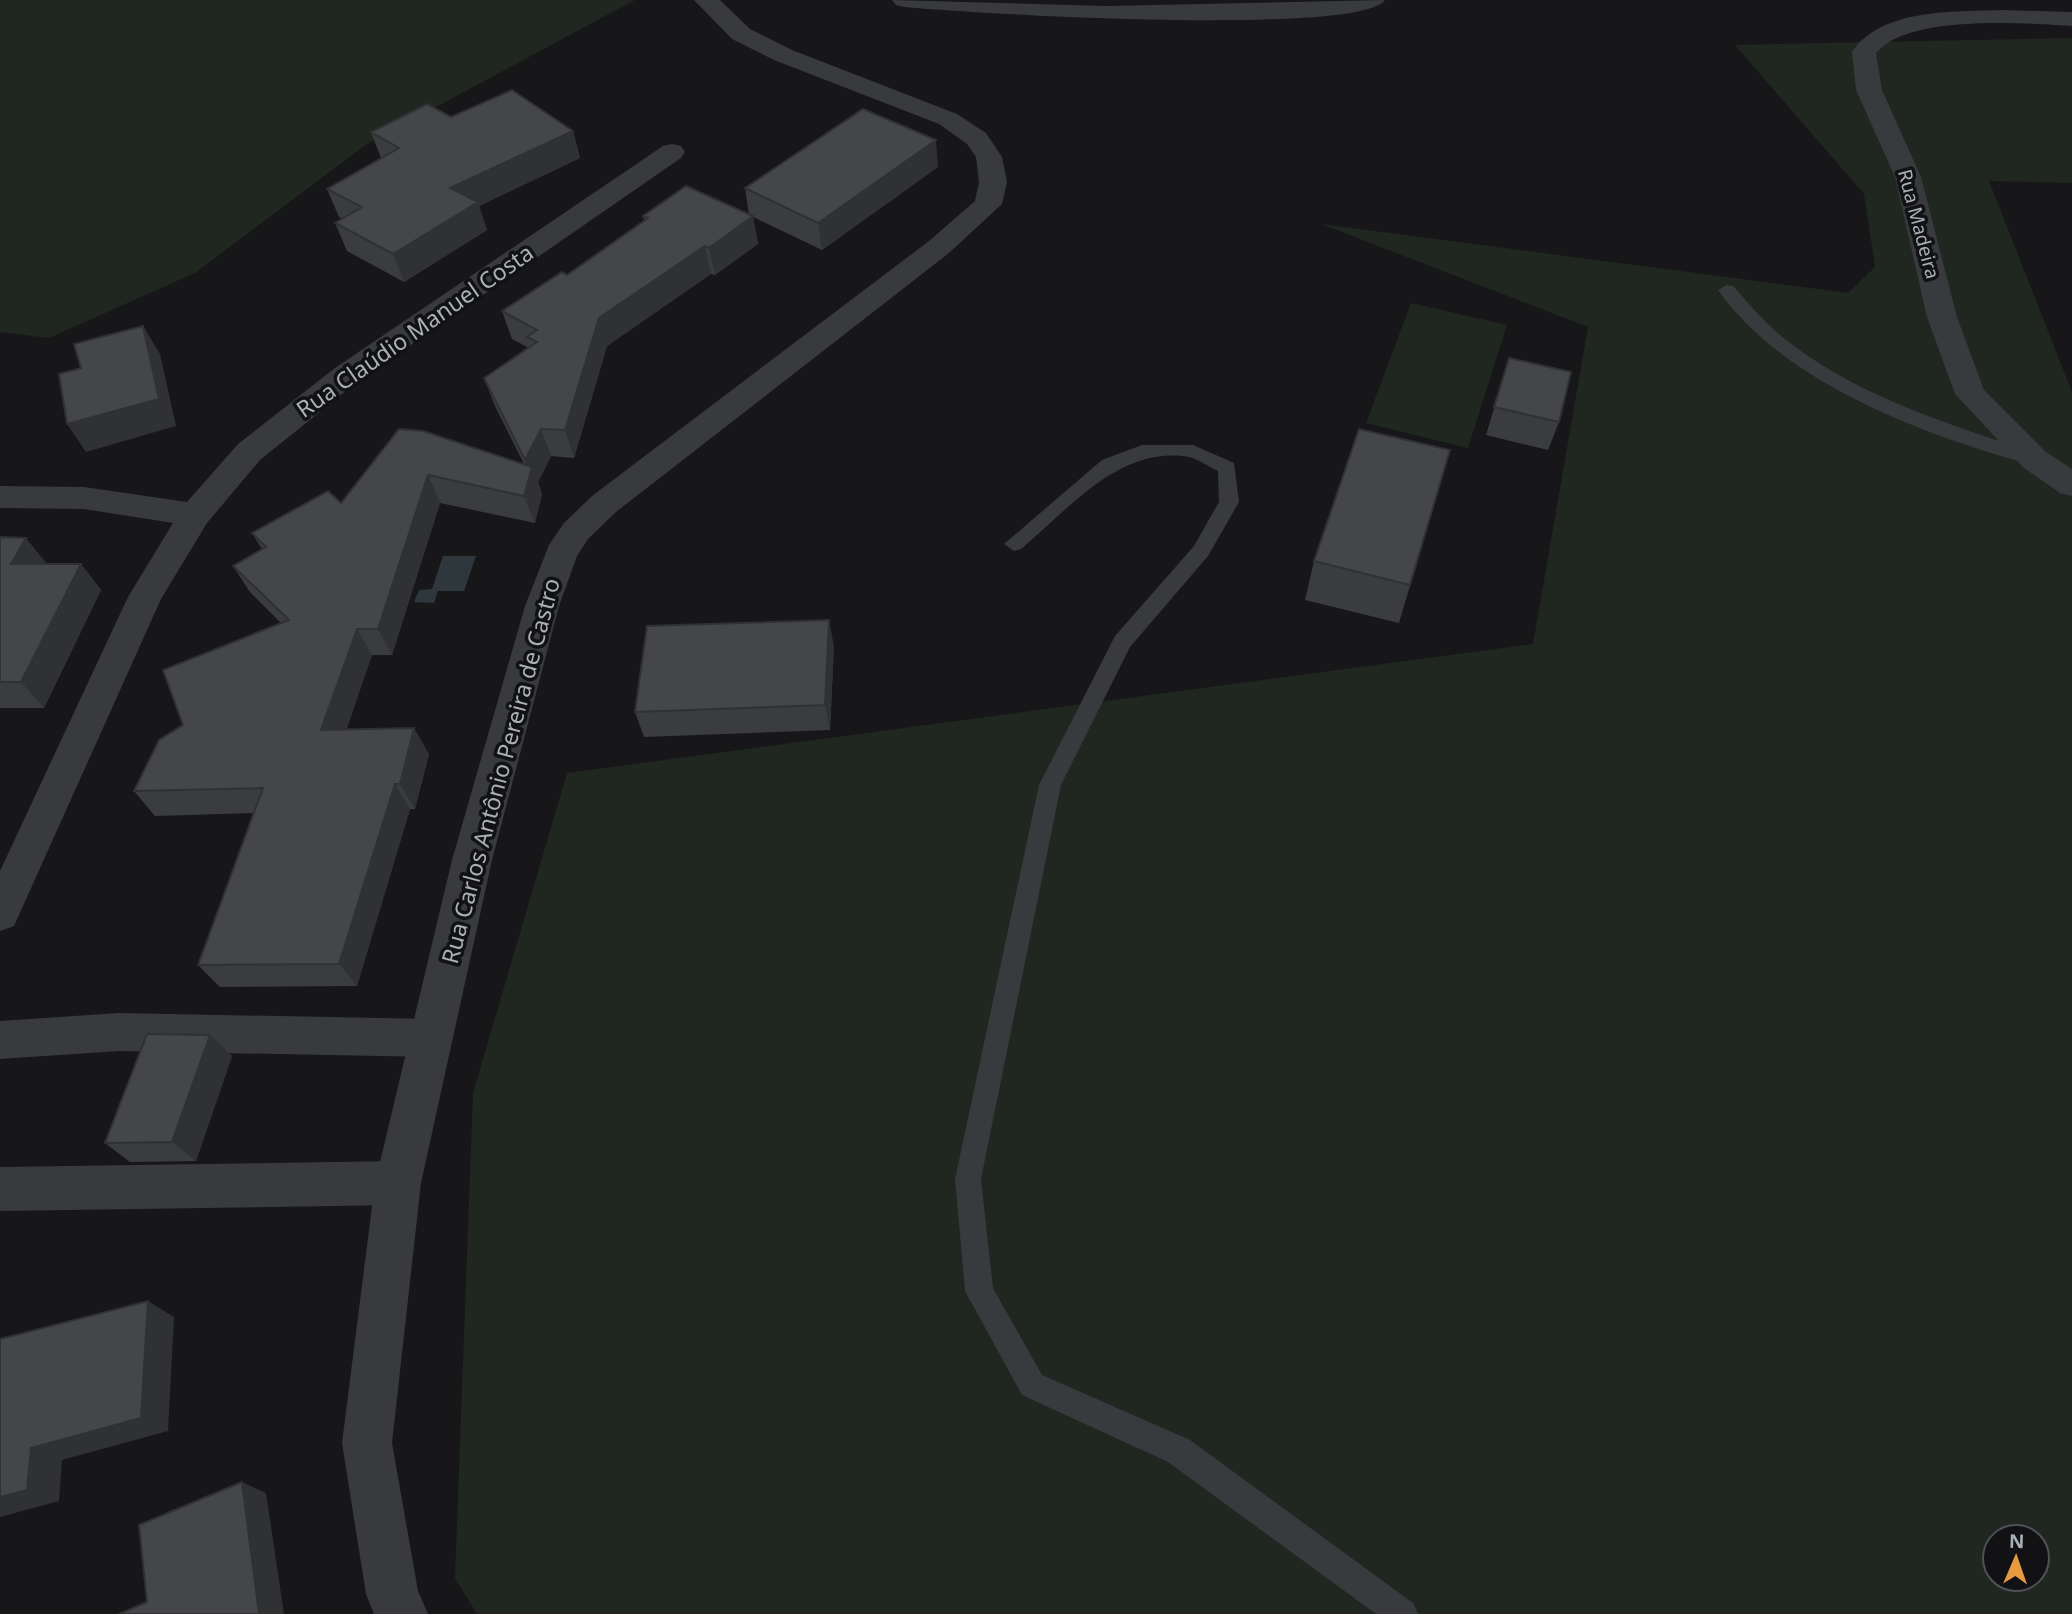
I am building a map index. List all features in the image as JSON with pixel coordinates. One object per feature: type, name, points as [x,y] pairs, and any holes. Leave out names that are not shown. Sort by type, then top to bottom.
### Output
[{"type":"street","name":"Rua Carlos Antônio Pereira de Castro","points":[[401,1614],[392,1594],[367,1443],[398,1183],[472,860],[542,606],[561,554],[576,531],[604,504],[737,399],[939,247],[988,204],[993,182],[989,157],[977,139],[948,119],[783,55],[741,34],[706,0]]},
{"type":"street","points":[[904,0],[987,8],[1183,13],[1294,11],[1355,6],[1373,0]]},
{"type":"street","name":"Rua Madeira","points":[[2072,19],[1998,16],[1918,26],[1878,37],[1864,52],[1869,90],[1908,177],[1942,317],[1970,394],[2035,460],[2072,485]]},
{"type":"street","name":"Rua Claúdio Manuel Costa","points":[[0,914],[145,597],[195,515],[249,452],[346,375],[672,152]]},
{"type":"street","points":[[0,497],[83,498],[195,515]]},
{"type":"street","points":[[0,1040],[119,1032],[432,1038]]},
{"type":"street","points":[[0,1189],[398,1183]]},
{"type":"lane","points":[[1727,290],[1760,327],[1813,367],[1879,401],[1954,433],[2035,460]]},
{"type":"lane","points":[[1014,544],[1109,465],[1142,451],[1193,451],[1227,468],[1229,502],[1200,551],[1122,642],[1050,785],[968,1179],[979,1291],[1032,1385],[1179,1451],[1402,1614]]},
{"type":"shaded area","points":[[0,0],[635,0],[367,144],[195,273],[49,338],[0,332]]},
{"type":"shaded area","points":[[2072,38],[2072,183],[1989,181],[2072,392],[2072,1614],[477,1614],[455,1578],[473,1093],[567,773],[1533,644],[1588,327],[1321,224],[1848,293],[1875,267],[1864,194],[1735,45]]},
{"type":"shaded area","points":[[1411,303],[1507,325],[1468,448],[1366,423]]},
{"type":"shaded area","points":[[443,556],[476,556],[464,591],[438,591],[434,603],[414,602],[419,590],[432,589]]},
{"type":"building","points":[[512,90],[573,131],[450,188],[478,202],[393,254],[335,223],[362,207],[327,189],[399,148],[371,132],[427,104],[451,117]]},
{"type":"building","points":[[863,109],[936,140],[818,223],[745,188]]},
{"type":"building","points":[[686,186],[753,216],[709,248],[705,246],[599,318],[565,430],[541,429],[525,460],[484,378],[537,342],[527,337],[537,330],[502,311],[562,272],[567,275],[648,218],[643,216]]},
{"type":"building","points":[[143,326],[159,399],[67,424],[59,374],[81,368],[74,344]]},
{"type":"building","points":[[1509,358],[1571,372],[1559,422],[1494,407]]},
{"type":"building","points":[[399,429],[423,431],[532,467],[524,496],[428,475],[378,629],[357,629],[321,730],[414,728],[400,784],[395,784],[339,964],[198,965],[263,788],[134,791],[159,740],[183,725],[163,670],[289,620],[233,566],[266,547],[252,533],[328,491],[341,503]]},
{"type":"building","points":[[1359,429],[1450,450],[1410,585],[1314,561]]},
{"type":"building","points":[[0,537],[26,538],[11,564],[81,564],[21,682],[0,682]]},
{"type":"building","points":[[829,620],[825,705],[635,712],[647,626]]},
{"type":"building","points":[[147,1034],[210,1035],[172,1142],[105,1143]]},
{"type":"building","points":[[148,1301],[141,1418],[31,1448],[27,1490],[0,1497],[0,1339]]},
{"type":"building","points":[[242,1482],[259,1614],[119,1614],[147,1602],[139,1525]]}]
